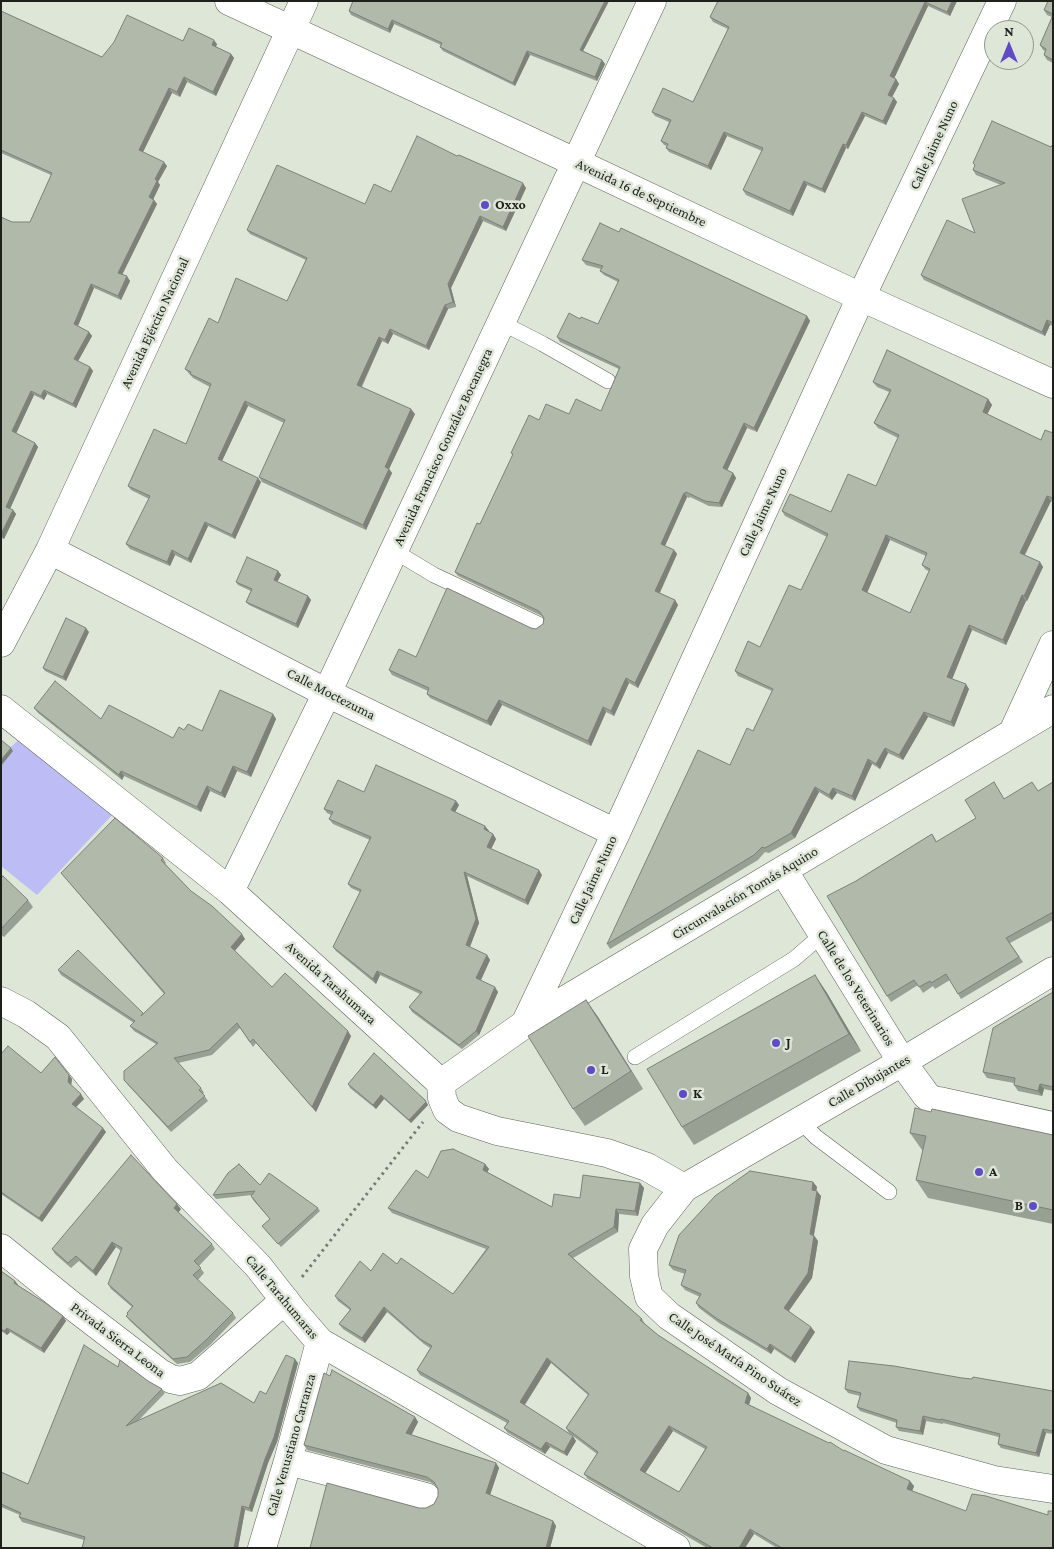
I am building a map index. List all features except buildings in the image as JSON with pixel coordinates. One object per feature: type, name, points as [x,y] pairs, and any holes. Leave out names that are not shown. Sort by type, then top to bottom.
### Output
[{"type":"street","name":"Avenida 16 de Septiembre","points":[[229,1],[862,297],[1053,384]]},
{"type":"street","name":"Avenida Ejército Nacional","points":[[1,643],[50,550],[304,1]]},
{"type":"street","name":"Avenida Francisco González Bocanegra","points":[[230,891],[327,693],[652,1]]},
{"type":"street","name":"Calle Jaime Nuno","points":[[525,1024],[616,832],[862,297],[1002,1]]},
{"type":"street","name":"Calle Moctezuma","points":[[50,550],[327,693],[616,832]]},
{"type":"street","points":[[1013,732],[1053,645]]},
{"type":"street","name":"Avenida Tarahumara","points":[[1,709],[230,891],[441,1091],[447,1110],[458,1118],[497,1131],[607,1153],[647,1167],[684,1188]]},
{"type":"street","name":"Circunvalación Tomás Aquino","points":[[441,1091],[525,1024],[1053,709]]},
{"type":"street","name":"Calle de los Veterinarios","points":[[783,870],[902,1062],[926,1095],[932,1100],[1053,1126]]},
{"type":"street","name":"Calle Dibujantes","points":[[684,1188],[902,1062],[1053,971]]},
{"type":"street","name":"Calle Tarahumaras","points":[[1,1001],[26,1014],[58,1037],[165,1170],[258,1266],[320,1342],[676,1548]]},
{"type":"street","name":"Calle José María Pino Suárez","points":[[684,1188],[654,1225],[643,1249],[644,1276],[649,1297],[669,1316],[778,1391],[886,1450],[994,1480],[1053,1489]]},
{"type":"street","name":"Privada Sierra Leona","points":[[1,1248],[160,1373],[180,1381],[198,1376],[285,1300]]},
{"type":"street","name":"Calle Venustiano Carranza","points":[[262,1548],[320,1342]]},
{"type":"street","points":[[288,1461],[426,1497]]},
{"type":"lane","points":[[502,323],[608,381]]},
{"type":"lane","points":[[394,551],[434,575],[538,624]]},
{"type":"lane","points":[[635,1057],[794,959],[823,934]]},
{"type":"lane","points":[[800,1120],[816,1137],[890,1192]]},
{"type":"path","points":[[285,1300],[441,1091]]},
{"type":"shaded area","points":[[23,736],[114,813],[37,895],[1,866],[1,756]]},
{"type":"place","name":"Oxxo","points":[[485,205]]},
{"type":"place","name":"J","points":[[776,1043]]},
{"type":"place","name":"L","points":[[591,1070]]},
{"type":"place","name":"K","points":[[683,1094]]},
{"type":"place","name":"A","points":[[979,1172]]},
{"type":"place","name":"B","points":[[1033,1206]]}]
